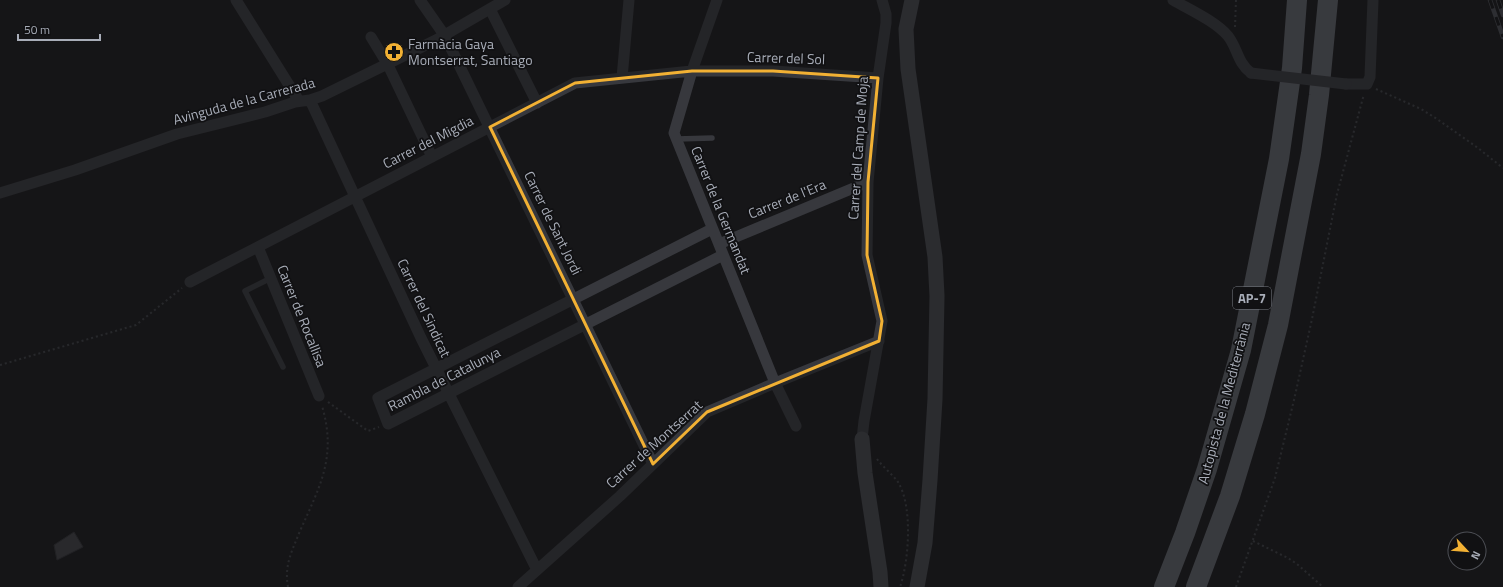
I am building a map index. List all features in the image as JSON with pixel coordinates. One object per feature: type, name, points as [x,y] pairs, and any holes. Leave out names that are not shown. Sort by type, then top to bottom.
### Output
[{"type":"highway","name":"Autopista de la Mediterrània","points":[[1164,587],[1207,469],[1241,350],[1279,159],[1292,68],[1297,0]]},
{"type":"highway","name":"AP-7","points":[[1196,587],[1230,496],[1255,414],[1278,325],[1311,154],[1319,95],[1328,0]]},
{"type":"street","name":"Carrer de Sant Jordi","points":[[420,0],[445,36],[653,464]]},
{"type":"street","name":"Avinguda de la Carrerada","points":[[0,193],[75,170],[177,134],[265,112],[305,100],[388,65],[445,36],[505,0]]},
{"type":"street","points":[[622,78],[629,0]]},
{"type":"street","name":"Carrer de la Germandat","points":[[717,0],[692,72],[674,133],[775,383],[796,426]]},
{"type":"street","name":"Carrer del Camp de Moja","points":[[862,439],[882,321],[867,255],[868,182],[878,78],[886,23],[886,14],[882,0]]},
{"type":"street","points":[[912,0],[906,29],[908,69],[935,257],[938,296],[935,399],[930,480],[925,543],[917,587]]},
{"type":"street","points":[[1173,0],[1218,27],[1234,44],[1241,63],[1251,72],[1346,84],[1367,84],[1370,70],[1373,0]]},
{"type":"street","name":"Carrer del Sindicat","points":[[241,2],[305,100],[355,197],[448,394],[537,570]]},
{"type":"street","points":[[490,9],[537,103]]},
{"type":"street","points":[[371,37],[388,65],[432,157]]},
{"type":"street","name":"Carrer del Sol","points":[[692,72],[773,71],[878,78]]},
{"type":"street","name":"Carrer del Migdia","points":[[190,282],[575,83],[692,72]]},
{"type":"street","name":"Carrer de l'Era","points":[[718,244],[868,182]]},
{"type":"street","name":"Rambla de Catalunya","points":[[712,229],[378,398],[388,424],[723,255]]},
{"type":"street","name":"Carrer de Rocallisa","points":[[258,247],[319,396]]},
{"type":"street","name":"Carrer de Montserrat","points":[[518,587],[620,496],[707,412],[879,341]]},
{"type":"street","points":[[862,439],[865,472],[880,572],[880,587]]},
{"type":"lane","points":[[676,139],[712,138]]},
{"type":"lane","points":[[271,278],[245,291],[283,367]]},
{"type":"path","points":[[1234,44],[1236,0]]},
{"type":"path","points":[[1236,587],[1275,478],[1293,407],[1337,194],[1367,84],[1437,118],[1503,168]]},
{"type":"path","points":[[0,365],[136,325],[190,282]]},
{"type":"path","points":[[319,396],[368,431],[388,424]]},
{"type":"path","points":[[288,587],[286,579],[287,564],[320,485],[326,465],[328,444],[325,417],[319,396]]},
{"type":"path","points":[[874,456],[897,481],[905,495],[908,521],[908,547],[903,579],[900,587]]},
{"type":"path","points":[[1253,541],[1288,558],[1297,564],[1322,587]]},
{"type":"highlighted area","points":[[692,71],[773,71],[878,78],[868,182],[867,255],[882,321],[879,341],[707,412],[653,464],[490,127],[575,83]]},
{"type":"building","points":[[74,532],[83,547],[57,560],[54,545]]},
{"type":"railway","points":[[1490,0],[1503,37]]},
{"type":"railway","points":[[1498,0],[1503,15]]},
{"type":"place","name":"Farmàcia Gaya Montserrat, Santiago","points":[[394,52]]}]
